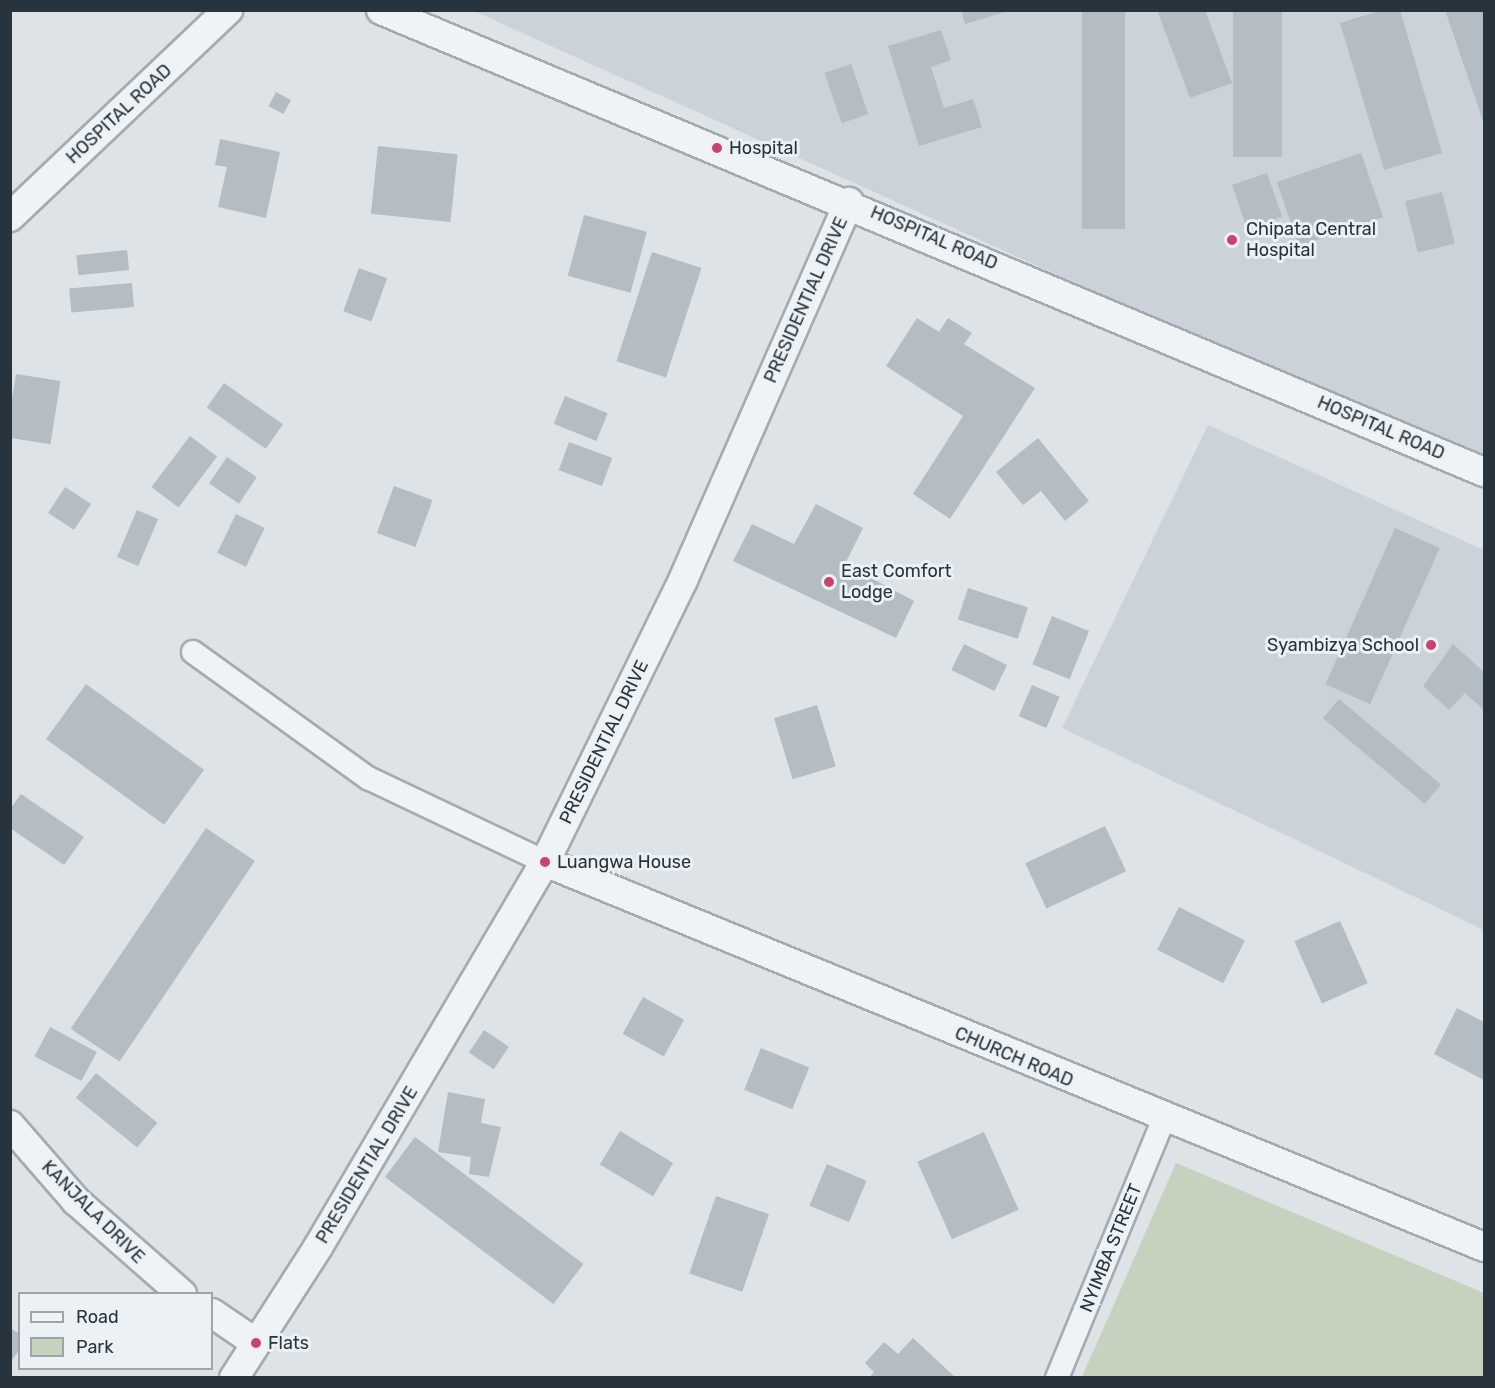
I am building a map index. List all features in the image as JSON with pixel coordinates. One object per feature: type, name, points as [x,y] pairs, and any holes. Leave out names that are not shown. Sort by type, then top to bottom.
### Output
[{"type":"street","name":"HOSPITAL ROAD","points":[[10,217],[228,10]]},
{"type":"street","name":"HOSPITAL ROAD","points":[[381,10],[849,202],[1485,472]]},
{"type":"street","name":"PRESIDENTIAL DRIVE","points":[[234,1377],[318,1247],[546,862],[683,580],[849,202]]},
{"type":"street","points":[[193,652],[368,778],[546,862]]},
{"type":"street","name":"CHURCH ROAD","points":[[546,862],[1164,1119],[1485,1247]]},
{"type":"street","name":"NYIMBA STREET","points":[[1057,1377],[1164,1119]]},
{"type":"street","name":"KANJALA DRIVE","points":[[10,1125],[76,1201],[181,1292]]},
{"type":"street","points":[[213,1314],[256,1343]]},
{"type":"shaded area","name":"Chipata Central Hospital","points":[[474,11],[1484,11],[1484,468]]},
{"type":"shaded area","points":[[1208,425],[1484,550],[1484,930],[1062,728]]},
{"type":"green space","points":[[1176,1163],[1484,1293],[1484,1377],[1082,1377]]},
{"type":"building","points":[[961,10],[1008,10],[1008,11],[965,24]]},
{"type":"building","points":[[1082,10],[1125,10],[1125,229],[1082,229]]},
{"type":"building","points":[[1157,10],[1205,10],[1232,83],[1190,98]]},
{"type":"building","points":[[1233,10],[1282,10],[1282,157],[1233,157]]},
{"type":"building","points":[[1382,10],[1400,10],[1442,153],[1384,170],[1340,23]]},
{"type":"building","points":[[1445,10],[1484,10],[1484,124]]},
{"type":"building","points":[[941,30],[951,60],[931,67],[944,108],[973,99],[982,127],[919,146],[888,46]]},
{"type":"building","points":[[851,64],[868,114],[842,123],[825,73]]},
{"type":"building","points":[[276,92],[291,100],[283,114],[268,106]]},
{"type":"building","points":[[220,139],[280,152],[266,218],[218,207],[227,167],[215,165]]},
{"type":"building","points":[[378,146],[458,154],[450,222],[371,214]]},
{"type":"building","points":[[1361,153],[1383,217],[1299,246],[1277,182]]},
{"type":"building","points":[[1267,173],[1282,216],[1247,229],[1232,185]]},
{"type":"building","points":[[1442,192],[1455,243],[1418,253],[1405,201]]},
{"type":"building","points":[[584,215],[647,232],[630,293],[568,276]]},
{"type":"building","points":[[127,250],[129,270],[78,275],[76,255]]},
{"type":"building","points":[[652,252],[701,268],[666,377],[616,361]]},
{"type":"building","points":[[359,268],[387,278],[371,321],[343,311]]},
{"type":"building","points":[[132,283],[134,307],[71,312],[69,288]]},
{"type":"building","points":[[917,318],[939,332],[948,318],[972,333],[964,344],[1035,388],[950,519],[913,494],[963,416],[886,366]]},
{"type":"building","points":[[16,374],[60,381],[50,444],[10,438],[10,412]]},
{"type":"building","points":[[224,383],[283,424],[266,449],[207,408]]},
{"type":"building","points":[[565,396],[608,413],[596,441],[554,424]]},
{"type":"building","points":[[190,436],[217,456],[179,508],[151,487]]},
{"type":"building","points":[[1038,438],[1089,501],[1065,521],[1041,491],[1023,505],[996,472]]},
{"type":"building","points":[[569,442],[612,458],[602,486],[559,470]]},
{"type":"building","points":[[227,457],[257,477],[239,504],[209,484]]},
{"type":"building","points":[[394,486],[433,500],[415,547],[377,533]]},
{"type":"building","points":[[65,487],[91,504],[74,530],[48,513]]},
{"type":"building","name":"East Comfort Lodge","points":[[816,504],[863,528],[845,564],[914,601],[896,638],[733,561],[752,524],[794,544]]},
{"type":"building","points":[[137,510],[158,519],[138,566],[117,557]]},
{"type":"building","points":[[236,514],[265,528],[246,567],[217,553]]},
{"type":"building","points":[[1395,528],[1440,548],[1370,704],[1325,684]]},
{"type":"building","points":[[968,588],[1028,607],[1018,639],[958,619]]},
{"type":"building","points":[[1052,616],[1089,631],[1070,679],[1033,664]]},
{"type":"building","points":[[964,644],[1007,665],[994,691],[951,670]]},
{"type":"building","points":[[1453,644],[1484,672],[1484,710],[1465,693],[1449,710],[1423,686]]},
{"type":"building","points":[[86,684],[204,770],[164,825],[46,739]]},
{"type":"building","points":[[1032,685],[1060,697],[1046,728],[1019,716]]},
{"type":"building","points":[[1339,699],[1441,784],[1425,804],[1323,718]]},
{"type":"building","points":[[817,705],[836,766],[793,779],[774,718]]},
{"type":"building","points":[[21,794],[84,837],[64,865],[10,828],[10,809]]},
{"type":"building","points":[[1105,826],[1126,871],[1046,909],[1025,863]]},
{"type":"building","points":[[206,828],[255,861],[120,1062],[71,1029]]},
{"type":"building","points":[[1179,907],[1245,941],[1223,983],[1157,950]]},
{"type":"building","points":[[1340,921],[1368,983],[1322,1003],[1294,941]]},
{"type":"building","points":[[643,997],[684,1020],[664,1057],[623,1034]]},
{"type":"building","points":[[1457,1008],[1484,1022],[1484,1080],[1434,1054]]},
{"type":"building","points":[[50,1027],[97,1052],[81,1081],[35,1056]]},
{"type":"building","points":[[484,1030],[509,1047],[494,1069],[469,1052]]},
{"type":"building","points":[[761,1048],[809,1067],[792,1109],[744,1090]]},
{"type":"building","points":[[96,1073],[157,1123],[137,1148],[76,1098]]},
{"type":"building","points":[[448,1092],[485,1099],[481,1123],[501,1127],[489,1177],[469,1174],[471,1157],[438,1152]]},
{"type":"building","points":[[620,1131],[673,1163],[653,1196],[600,1164]]},
{"type":"building","points":[[984,1132],[1019,1210],[952,1239],[917,1162]]},
{"type":"building","points":[[415,1137],[584,1264],[553,1304],[385,1177]]},
{"type":"building","points":[[827,1164],[867,1181],[849,1222],[809,1205]]},
{"type":"building","points":[[716,1196],[769,1214],[742,1292],[689,1274]]},
{"type":"building","points":[[10,1328],[18,1333],[18,1352],[10,1363]]},
{"type":"building","points":[[913,1338],[956,1378],[869,1378],[874,1372],[865,1363],[884,1342],[898,1354]]},
{"type":"place","name":"Hospital","points":[[717,148]]},
{"type":"place","name":"Chipata Central Hospital","points":[[1232,240]]},
{"type":"place","name":"East Comfort Lodge","points":[[829,582]]},
{"type":"place","name":"Syambizya School","points":[[1431,645]]},
{"type":"place","name":"Luangwa House","points":[[545,862]]},
{"type":"place","name":"Flats","points":[[256,1343]]}]
